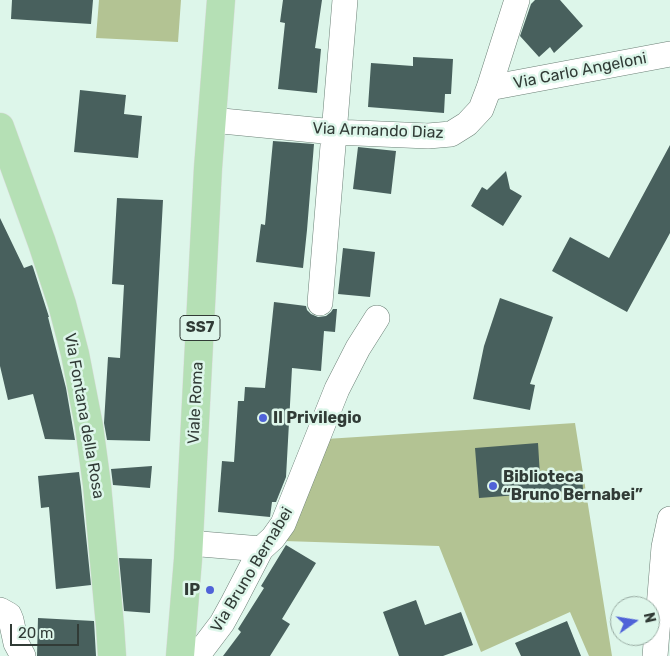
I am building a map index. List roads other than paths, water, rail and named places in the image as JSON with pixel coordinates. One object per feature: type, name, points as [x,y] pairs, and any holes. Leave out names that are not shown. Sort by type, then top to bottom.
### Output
[{"type":"main road","name":"Viale Roma","points":[[180,656],[186,596],[212,120],[221,0]]},
{"type":"main road","name":"Via Fontana della Rosa","points":[[0,127],[10,173],[42,243],[72,339],[98,485],[112,656]]},
{"type":"street","points":[[320,304],[345,0]]},
{"type":"street","name":"Via Armando Diaz","points":[[212,120],[334,132],[428,136],[451,134],[472,121],[481,109],[517,0]]},
{"type":"street","name":"Via Carlo Angeloni","points":[[489,88],[670,54]]},
{"type":"street","name":"Via Bruno Bernabei","points":[[197,656],[222,623],[261,549],[273,538],[283,524],[338,389],[358,348],[377,318]]},
{"type":"street","points":[[655,656],[664,547],[670,519]]},
{"type":"street","points":[[189,543],[261,549]]},
{"type":"street","points":[[0,610],[9,616],[11,620],[16,643],[23,656]]},
{"type":"street","points":[[663,656],[670,651]]},
{"type":"place","name":"Il Privilegio","points":[[263,418]]},
{"type":"place","name":"Biblioteca “Bruno Bernabei”","points":[[493,486]]},
{"type":"place","name":"IP","points":[[210,590]]}]
